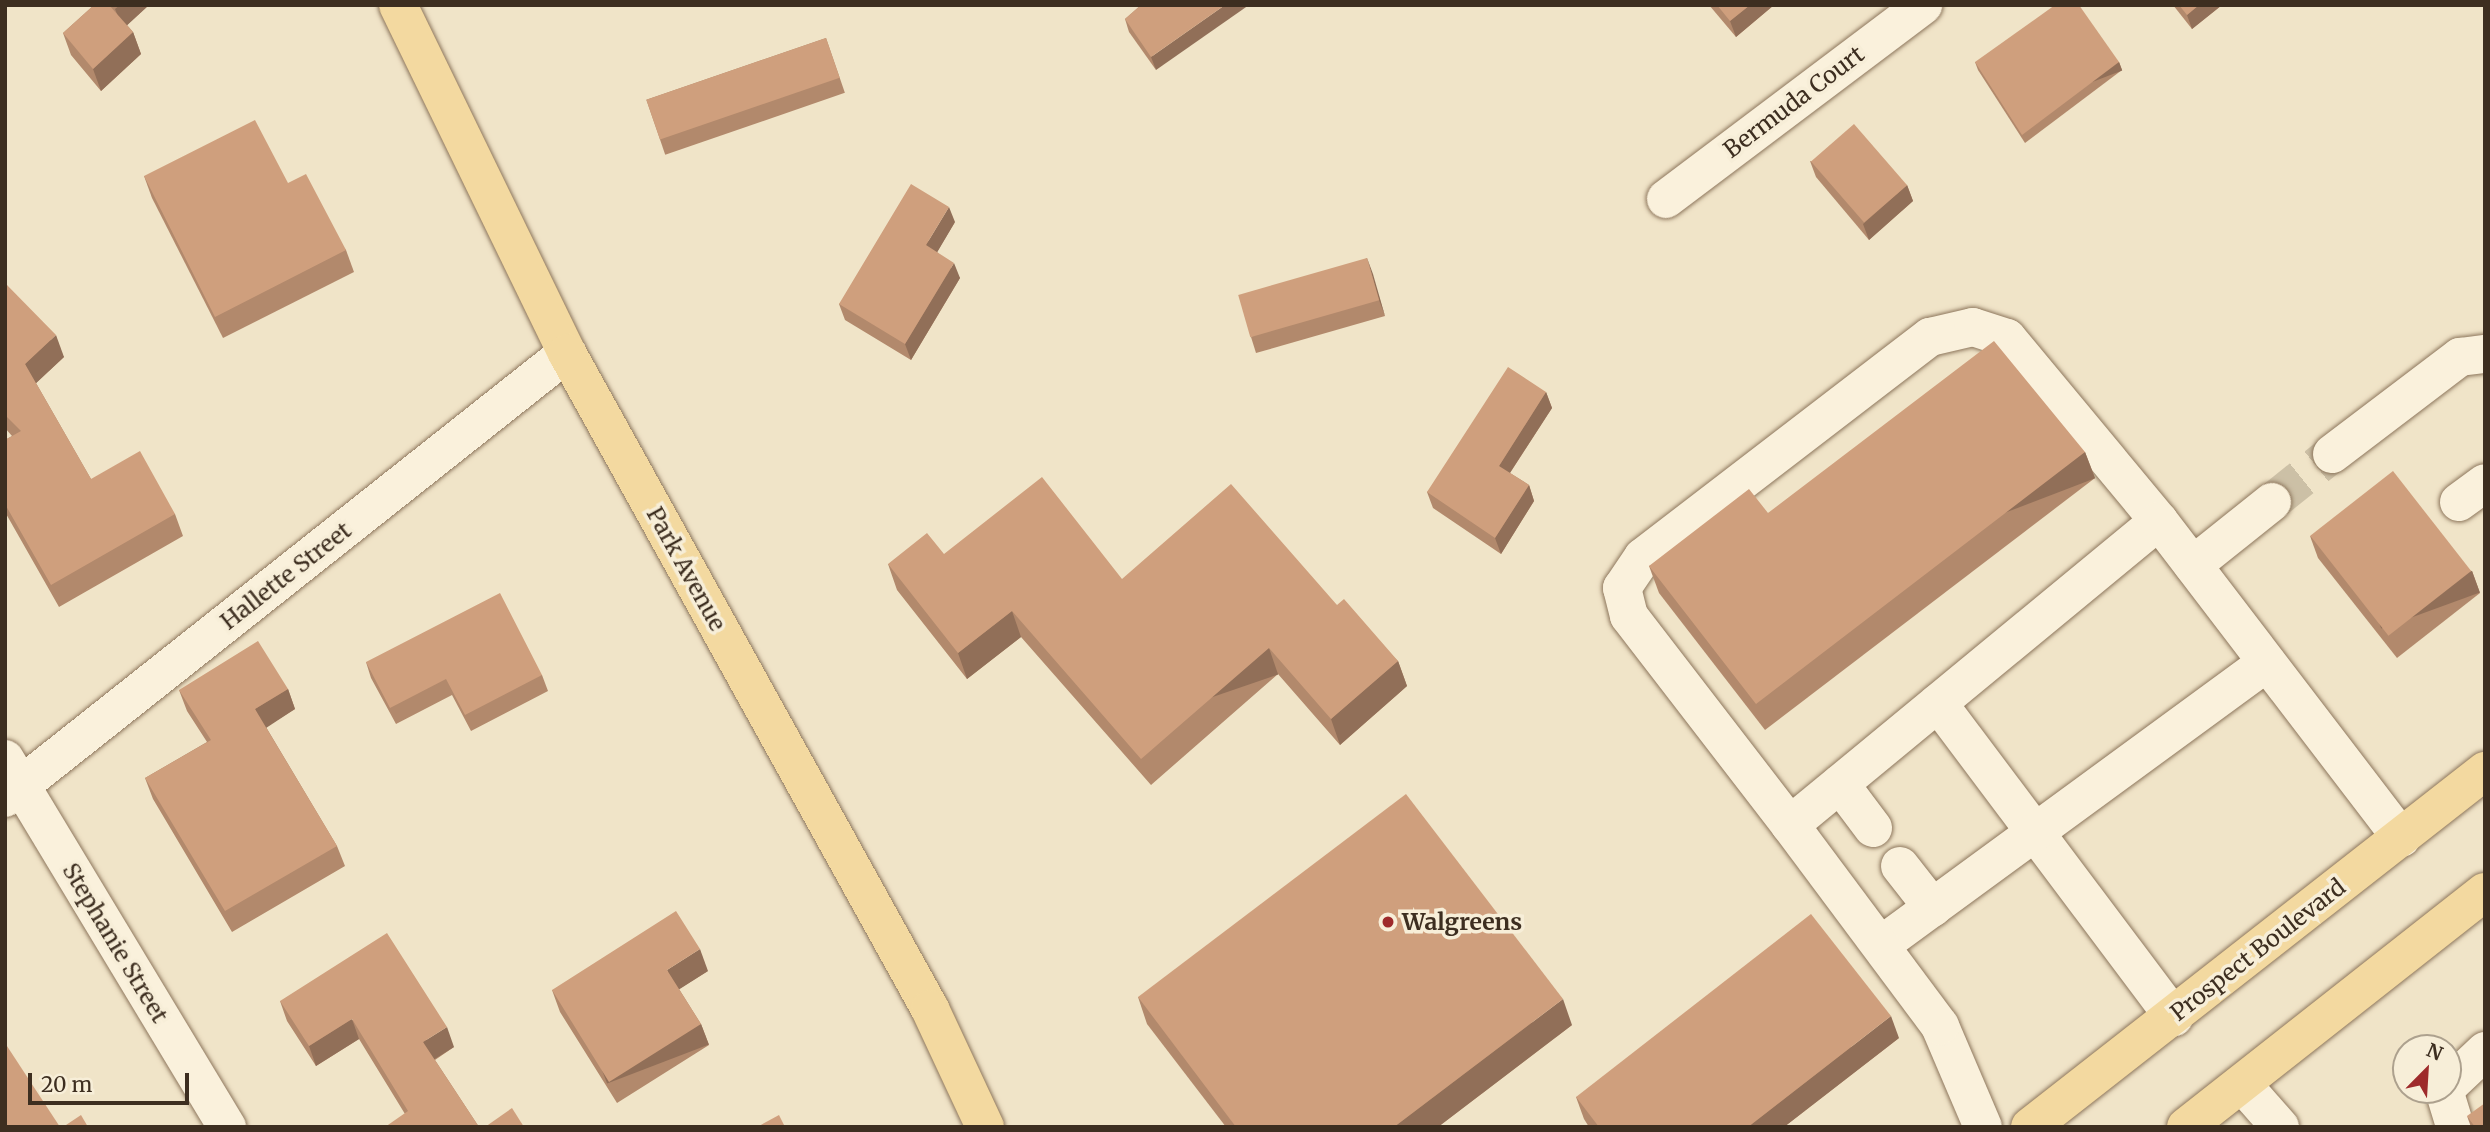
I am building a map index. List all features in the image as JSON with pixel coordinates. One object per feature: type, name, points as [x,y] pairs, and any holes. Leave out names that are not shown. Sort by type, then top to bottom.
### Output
[{"type":"main road","name":"Park Avenue","points":[[398,5],[567,353],[930,1009],[985,1127]]},
{"type":"main road","name":"Prospect Boulevard","points":[[2030,1127],[2174,1017],[2485,771]]},
{"type":"main road","points":[[2186,1127],[2482,900]]},
{"type":"street","name":"Bermuda Court","points":[[1665,199],[1923,5]]},
{"type":"street","points":[[1983,1127],[1940,1026],[1629,615],[1622,588],[1643,557],[1930,337],[1973,327],[2007,338],[2159,521],[2401,838]]},
{"type":"street","name":"Hallette Street","points":[[10,782],[567,353]]},
{"type":"street","points":[[2332,454],[2460,357],[2485,355]]},
{"type":"street","points":[[2193,565],[2272,502]]},
{"type":"street","points":[[1790,825],[2159,521]]},
{"type":"street","points":[[1881,945],[2036,835],[2267,663]]},
{"type":"street","points":[[1938,703],[2174,1017]]},
{"type":"street","name":"Stephanie Street","points":[[10,782],[227,1127]]},
{"type":"street","points":[[1840,784],[1873,828]]},
{"type":"street","points":[[1900,866],[1933,908]]},
{"type":"street","points":[[2462,1073],[2485,1051]]},
{"type":"street","points":[[2243,1085],[2280,1127]]},
{"type":"street","points":[[2448,1104],[2455,1127]]},
{"type":"building","points":[[94,5],[109,5],[133,32],[93,69],[63,33]]},
{"type":"building","points":[[1141,5],[1225,5],[1151,57],[1125,19]]},
{"type":"building","points":[[1717,5],[1750,5],[1730,21]]},
{"type":"building","points":[[2055,5],[2079,5],[2119,62],[2022,135],[1975,62]]},
{"type":"building","points":[[2179,5],[2199,5],[2187,15]]},
{"type":"building","points":[[826,38],[840,78],[660,140],[646,100]]},
{"type":"building","points":[[255,120],[288,183],[306,174],[346,250],[215,317],[144,176]]},
{"type":"building","points":[[1854,124],[1907,185],[1864,223],[1811,161]]},
{"type":"building","points":[[911,184],[949,207],[926,245],[954,263],[905,344],[839,304]]},
{"type":"building","points":[[1367,258],[1379,300],[1250,337],[1238,295]]},
{"type":"building","points":[[5,283],[56,335],[25,364],[91,479],[140,451],[175,514],[51,585],[5,504],[5,440],[21,431],[5,415]]},
{"type":"building","points":[[1994,341],[2085,452],[1756,704],[1649,566],[1749,489],[1768,513]]},
{"type":"building","points":[[1508,367],[1546,392],[1499,466],[1529,485],[1495,538],[1427,492]]},
{"type":"building","points":[[2393,471],[2471,571],[2388,636],[2310,536]]},
{"type":"building","points":[[1042,477],[1122,579],[1231,484],[1337,605],[1344,599],[1398,661],[1331,719],[1269,648],[1141,759],[1012,611],[958,653],[888,564],[927,533],[944,554]]},
{"type":"building","points":[[500,593],[542,675],[465,715],[446,679],[390,708],[366,662]]},
{"type":"building","points":[[258,641],[288,689],[255,709],[337,846],[225,911],[145,778],[211,740],[179,690]]},
{"type":"building","name":"Walgreens","points":[[1406,794],[1563,999],[1394,1127],[1236,1127],[1138,997]]},
{"type":"building","points":[[676,911],[700,949],[667,970],[701,1024],[609,1082],[552,990]]},
{"type":"building","points":[[1811,914],[1891,1016],[1748,1127],[1599,1127],[1576,1097]]},
{"type":"building","points":[[387,933],[447,1027],[423,1042],[479,1127],[385,1127],[408,1111],[352,1019],[309,1046],[280,1001]]},
{"type":"building","points":[[5,1043],[60,1127],[5,1127]]},
{"type":"building","points":[[2485,1103],[2485,1127],[2475,1127],[2467,1116]]},
{"type":"building","points":[[512,1108],[524,1127],[485,1127]]},
{"type":"building","points":[[81,1115],[88,1127],[63,1127]]},
{"type":"building","points":[[779,1115],[785,1127],[757,1127]]},
{"type":"tunnel","points":[[2272,502],[2332,454]]},
{"type":"place","name":"Walgreens","points":[[1388,922]]}]
